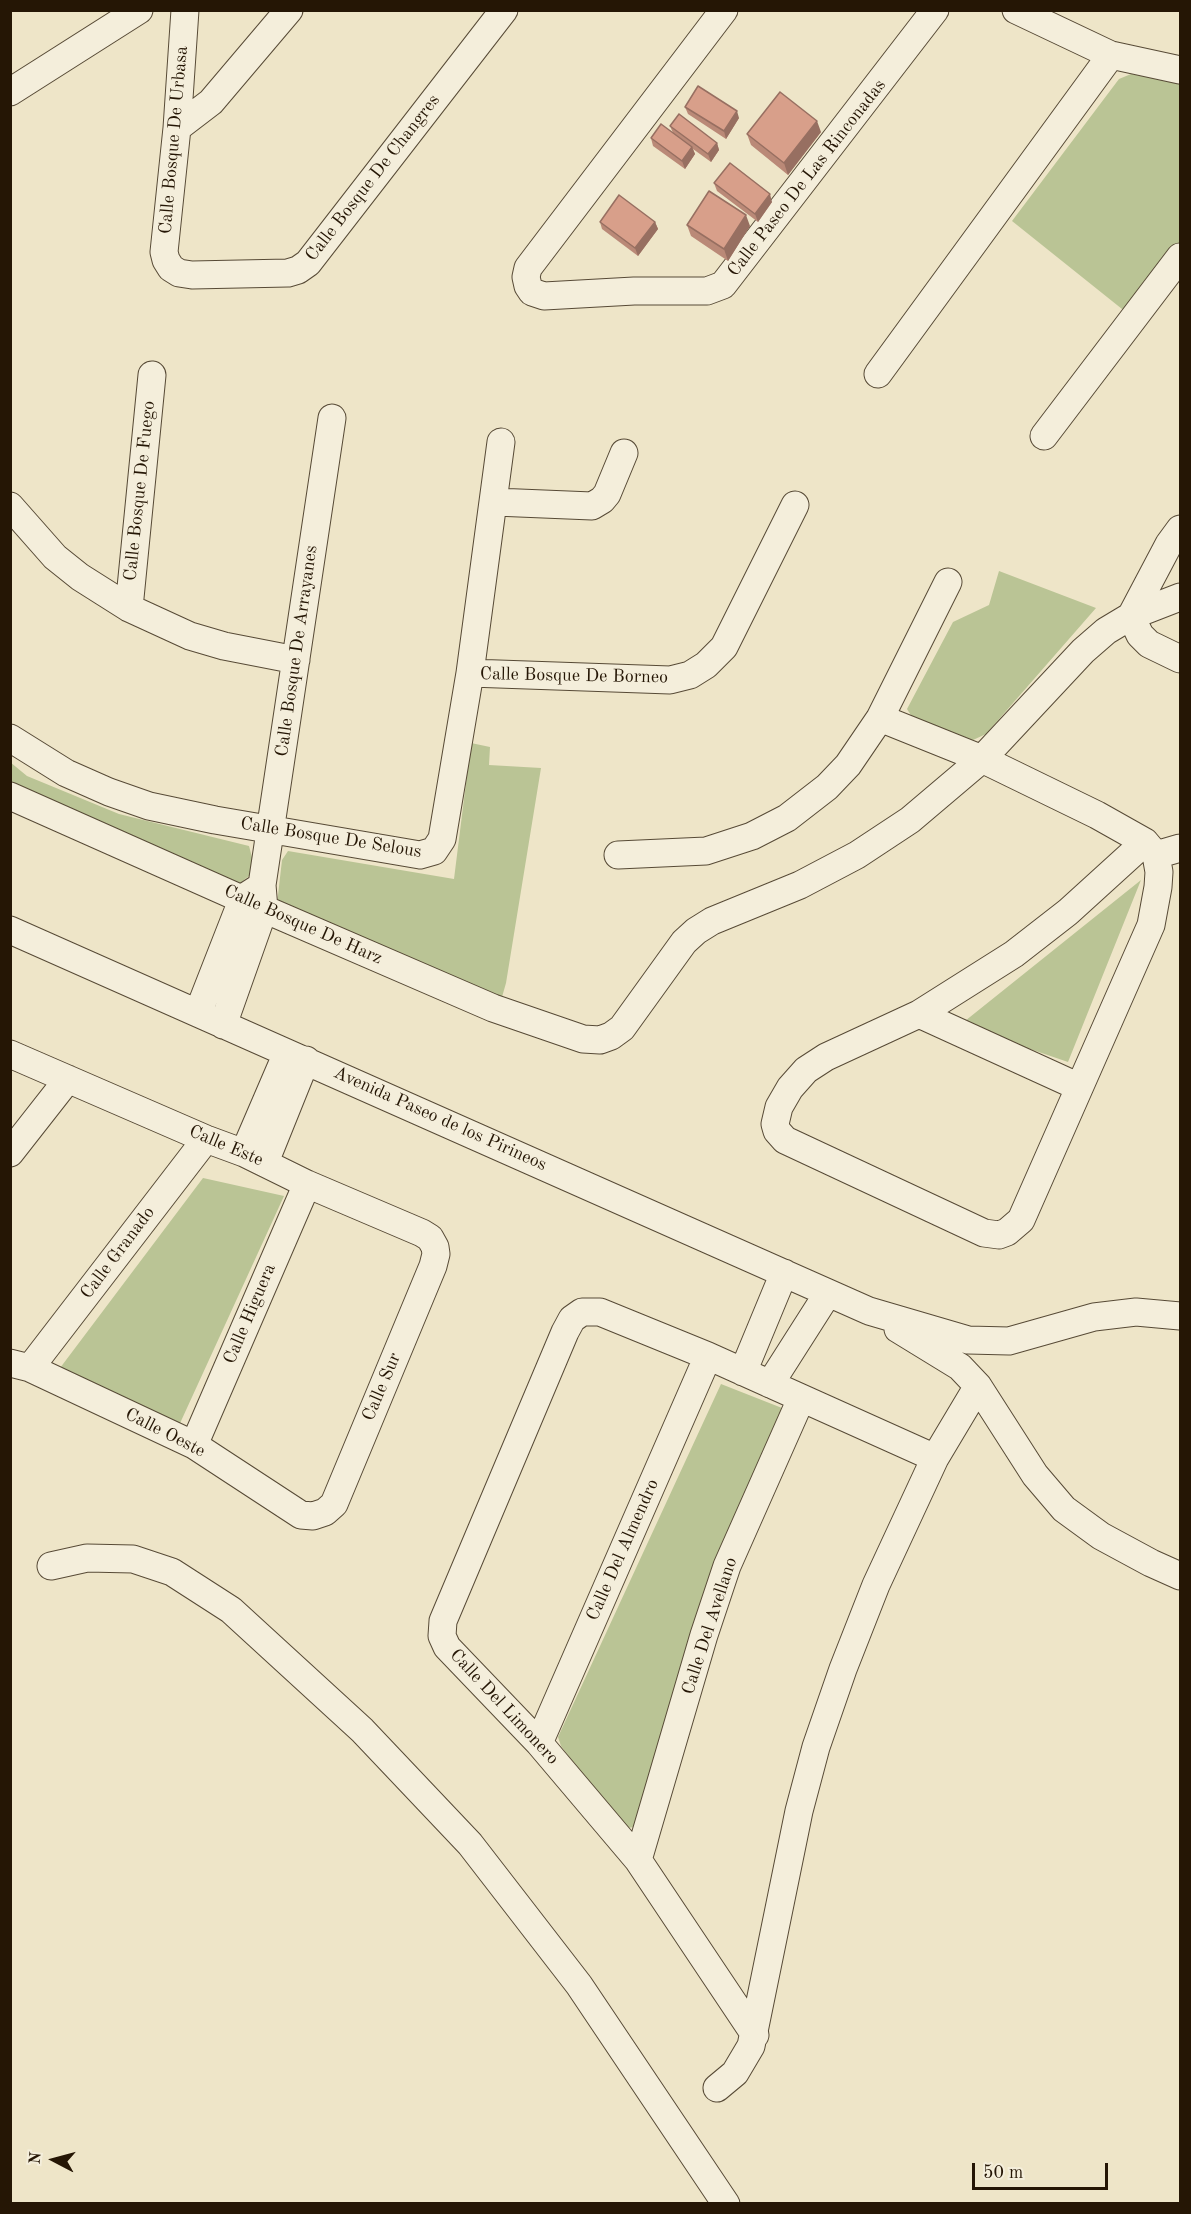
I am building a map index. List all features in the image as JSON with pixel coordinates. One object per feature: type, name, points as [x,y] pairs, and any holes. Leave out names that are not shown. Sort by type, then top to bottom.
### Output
[{"type":"street","points":[[10,92],[139,10]]},
{"type":"street","name":"Calle Bosque De Urbasa","points":[[171,268],[164,252],[186,10]]},
{"type":"street","points":[[177,128],[196,115],[228,84],[289,10]]},
{"type":"street","name":"Calle Bosque De Changres","points":[[171,268],[179,273],[192,275],[275,274],[298,270],[308,263],[504,10]]},
{"type":"street","name":"Calle Paseo De Las Rinconadas","points":[[724,10],[528,268],[526,277],[532,292],[544,296],[634,291],[706,291],[723,285],[935,10]]},
{"type":"street","points":[[1016,10],[1111,55],[1180,70]]},
{"type":"street","points":[[878,374],[1111,55]]},
{"type":"street","points":[[1044,436],[1172,286],[1180,257]]},
{"type":"street","name":"Calle Bosque De Fuego","points":[[129,608],[152,375]]},
{"type":"street","name":"Calle Bosque De Arrayanes","points":[[224,1025],[257,898],[271,829],[332,418]]},
{"type":"street","name":"Calle Bosque De Selous","points":[[10,738],[66,772],[109,792],[149,806],[420,855],[434,851],[442,838],[470,673],[495,502],[501,442]]},
{"type":"street","points":[[495,502],[592,506],[607,494],[624,453]]},
{"type":"street","name":"Calle Bosque De Borneo","points":[[470,673],[670,680],[690,675],[706,665],[724,647],[795,505]]},
{"type":"street","points":[[10,506],[55,557],[80,577],[129,608],[190,636],[224,646],[296,660]]},
{"type":"street","points":[[1131,616],[1169,544],[1180,528]]},
{"type":"street","points":[[618,855],[706,851],[752,836],[787,818],[827,787],[848,765],[880,718],[948,582]]},
{"type":"street","points":[[982,759],[1083,651],[1106,631],[1131,616],[1180,597]]},
{"type":"street","points":[[1131,616],[1140,635],[1149,644],[1180,659]]},
{"type":"street","points":[[880,718],[982,759],[1160,848]]},
{"type":"street","name":"Calle Bosque De Harz","points":[[10,796],[257,898],[493,1008],[583,1040],[600,1040],[622,1028],[684,942],[696,931],[712,921],[800,885],[858,855],[910,820],[982,759]]},
{"type":"street","points":[[1160,848],[1158,887],[1151,925],[1021,1220],[1007,1232],[999,1235],[984,1233],[785,1140],[777,1131],[775,1124],[778,1107],[790,1088],[806,1070],[826,1057],[919,1014],[1014,954],[1068,912],[1160,848]]},
{"type":"street","name":"Calle Bosque De Arrayanes","points":[[198,1013],[257,898]]},
{"type":"street","name":"Avenida Paseo de los Pirineos","points":[[10,930],[869,1311]]},
{"type":"street","points":[[919,1014],[1079,1087]]},
{"type":"street","name":"Calle Este","points":[[10,1054],[206,1139],[254,1157],[306,1184],[422,1233],[435,1247]]},
{"type":"street","points":[[254,1157],[296,1056]]},
{"type":"street","points":[[10,1153],[68,1078]]},
{"type":"street","name":"Calle Granado","points":[[20,1366],[206,1139]]},
{"type":"street","name":"Calle Higuera","points":[[194,1445],[306,1184]]},
{"type":"street","name":"Calle Sur","points":[[313,1516],[325,1512],[333,1504],[433,1266],[435,1247]]},
{"type":"street","points":[[743,1372],[784,1273]]},
{"type":"street","points":[[770,1384],[828,1293]]},
{"type":"street","points":[[869,1311],[968,1340],[1009,1341],[1094,1317],[1136,1312],[1180,1316]]},
{"type":"street","points":[[869,1311],[960,1367],[978,1386],[1035,1475],[1064,1509],[1101,1536],[1180,1576]]},
{"type":"street","name":"Calle Del Limonero","points":[[708,1356],[600,1312],[582,1312],[572,1319],[442,1629],[443,1641],[447,1647],[539,1743],[638,1860],[755,2035]]},
{"type":"street","points":[[708,1356],[935,1458]]},
{"type":"street","name":"Calle Del Almendro","points":[[539,1743],[708,1356]]},
{"type":"street","name":"Calle Oeste","points":[[20,1366],[194,1445],[301,1515],[313,1516]]},
{"type":"street","points":[[717,2088],[735,2073],[744,2061],[755,2035],[800,1811],[816,1748],[843,1669],[876,1585],[935,1458],[978,1386]]},
{"type":"street","name":"Calle Del Avellano","points":[[638,1860],[704,1635],[727,1566],[801,1399]]},
{"type":"street","points":[[51,1566],[87,1558],[133,1559],[172,1572],[231,1611],[362,1730],[470,1845],[579,1985],[726,2204]]},
{"type":"green space","points":[[1131,74],[1180,83],[1180,244],[1127,313],[1012,221],[1119,79]]},
{"type":"green space","points":[[999,571],[1096,608],[986,734],[973,740],[912,717],[907,709],[953,622],[989,605]]},
{"type":"green space","points":[[471,743],[490,747],[489,765],[541,768],[506,983],[500,1004],[277,904],[282,860],[288,851],[454,879]]},
{"type":"green space","points":[[10,762],[27,776],[119,814],[249,846],[253,861],[249,876],[240,883],[226,879],[11,783]]},
{"type":"green space","points":[[1141,880],[1068,1062],[960,1025]]},
{"type":"green space","points":[[203,1178],[284,1196],[176,1432],[51,1380]]},
{"type":"green space","points":[[721,1384],[782,1408],[635,1827],[627,1828],[582,1774],[561,1746],[558,1737]]},
{"type":"building","points":[[698,86],[737,111],[724,131],[685,107]]},
{"type":"building","points":[[780,92],[817,121],[784,163],[747,134]]},
{"type":"building","points":[[679,114],[717,143],[708,154],[670,126]]},
{"type":"building","points":[[661,124],[692,147],[682,161],[651,138]]},
{"type":"building","points":[[730,163],[770,194],[755,214],[714,183]]},
{"type":"building","points":[[709,191],[746,215],[724,249],[687,225]]},
{"type":"building","points":[[619,195],[655,222],[635,248],[600,222]]}]
